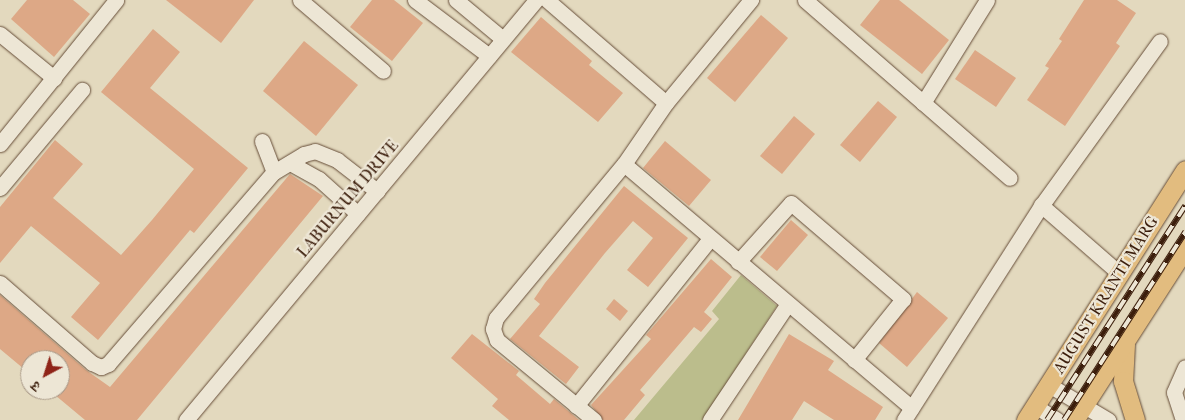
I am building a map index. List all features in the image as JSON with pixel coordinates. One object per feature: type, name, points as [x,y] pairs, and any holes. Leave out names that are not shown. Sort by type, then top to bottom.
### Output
[{"type":"main road","name":"AUGUST KRANTI MARG","points":[[1030,413],[1185,170]]},
{"type":"main road","points":[[1079,413],[1185,248]]},
{"type":"main road","points":[[1125,341],[1123,381],[1135,420]]},
{"type":"street","points":[[0,144],[116,0]]},
{"type":"street","points":[[300,0],[383,71]]},
{"type":"street","points":[[415,0],[489,56]]},
{"type":"street","points":[[456,0],[503,39]]},
{"type":"street","name":"LABURNUM DRIVE","points":[[186,420],[536,0]]},
{"type":"street","points":[[547,0],[666,103]]},
{"type":"street","points":[[594,420],[497,340],[493,329],[496,318],[624,164],[666,103],[751,0]]},
{"type":"street","points":[[805,0],[1010,178]]},
{"type":"street","points":[[924,103],[987,0]]},
{"type":"street","points":[[0,34],[54,78]]},
{"type":"street","points":[[624,164],[854,360],[908,414],[1042,205],[1160,41]]},
{"type":"street","points":[[0,188],[82,90]]},
{"type":"street","points":[[262,141],[274,172]]},
{"type":"street","points":[[0,283],[92,363],[101,367],[108,364],[274,172],[315,151],[337,160],[377,190]]},
{"type":"street","points":[[290,163],[319,179],[358,214]]},
{"type":"street","points":[[738,262],[790,203],[903,299],[854,360]]},
{"type":"street","points":[[1042,205],[1119,273]]},
{"type":"street","points":[[576,406],[710,239]]},
{"type":"street","points":[[710,420],[787,304]]},
{"type":"street","points":[[1183,420],[1174,392],[1185,367]]},
{"type":"street","points":[[1049,385],[1079,413],[1108,420]]},
{"type":"street","points":[[1030,413],[1057,420]]},
{"type":"green space","points":[[741,275],[777,306],[702,420],[634,420],[719,319],[712,311]]},
{"type":"building","points":[[27,0],[73,0],[90,14],[54,57],[11,19]]},
{"type":"building","points":[[166,0],[254,0],[221,43]]},
{"type":"building","points":[[372,0],[394,0],[423,23],[392,61],[350,27]]},
{"type":"building","points":[[880,0],[899,0],[949,40],[922,74],[860,25]]},
{"type":"building","points":[[1084,0],[1117,0],[1136,13],[1116,43],[1120,46],[1065,126],[1027,100],[1049,68],[1045,66],[1062,41],[1059,39]]},
{"type":"building","points":[[761,15],[788,38],[735,102],[707,78]]},
{"type":"building","points":[[541,17],[592,61],[589,65],[623,93],[598,122],[511,52]]},
{"type":"building","points":[[153,29],[180,52],[150,88],[248,168],[194,233],[190,230],[98,340],[71,317],[100,283],[31,226],[0,263],[0,207],[55,140],[83,164],[53,198],[121,255],[152,220],[194,169],[101,92]]},
{"type":"building","points":[[304,41],[358,85],[316,136],[263,91]]},
{"type":"building","points":[[975,50],[1016,78],[996,107],[955,79]]},
{"type":"building","points":[[878,101],[897,117],[860,162],[840,145]]},
{"type":"building","points":[[794,116],[815,134],[782,174],[760,156]]},
{"type":"building","points":[[665,141],[711,180],[689,206],[643,168]]},
{"type":"building","points":[[290,174],[323,196],[137,420],[85,420],[61,400],[70,400],[70,356],[110,387]]},
{"type":"building","points":[[624,186],[688,238],[648,287],[627,270],[653,238],[633,221],[605,253],[539,336],[579,367],[566,384],[510,339],[540,304],[534,299],[545,283]]},
{"type":"building","points":[[791,220],[808,235],[777,271],[760,257]]},
{"type":"building","points":[[711,259],[732,277],[704,312],[712,319],[701,332],[694,327],[640,390],[645,395],[624,420],[603,420],[591,405],[651,339],[646,335]]},
{"type":"building","points":[[917,292],[948,318],[907,367],[879,343]]},
{"type":"building","points":[[0,295],[63,350],[20,350],[20,366],[0,349]]},
{"type":"building","points":[[614,299],[628,311],[620,321],[606,309]]},
{"type":"building","points":[[472,334],[519,371],[516,375],[550,404],[554,399],[579,420],[509,420],[492,406],[498,399],[451,358]]},
{"type":"building","points":[[789,334],[834,361],[828,370],[883,407],[875,420],[834,420],[804,401],[792,420],[738,420]]},
{"type":"railway","points":[[1047,420],[1185,206]]},
{"type":"railway","points":[[1064,420],[1185,232]]}]
